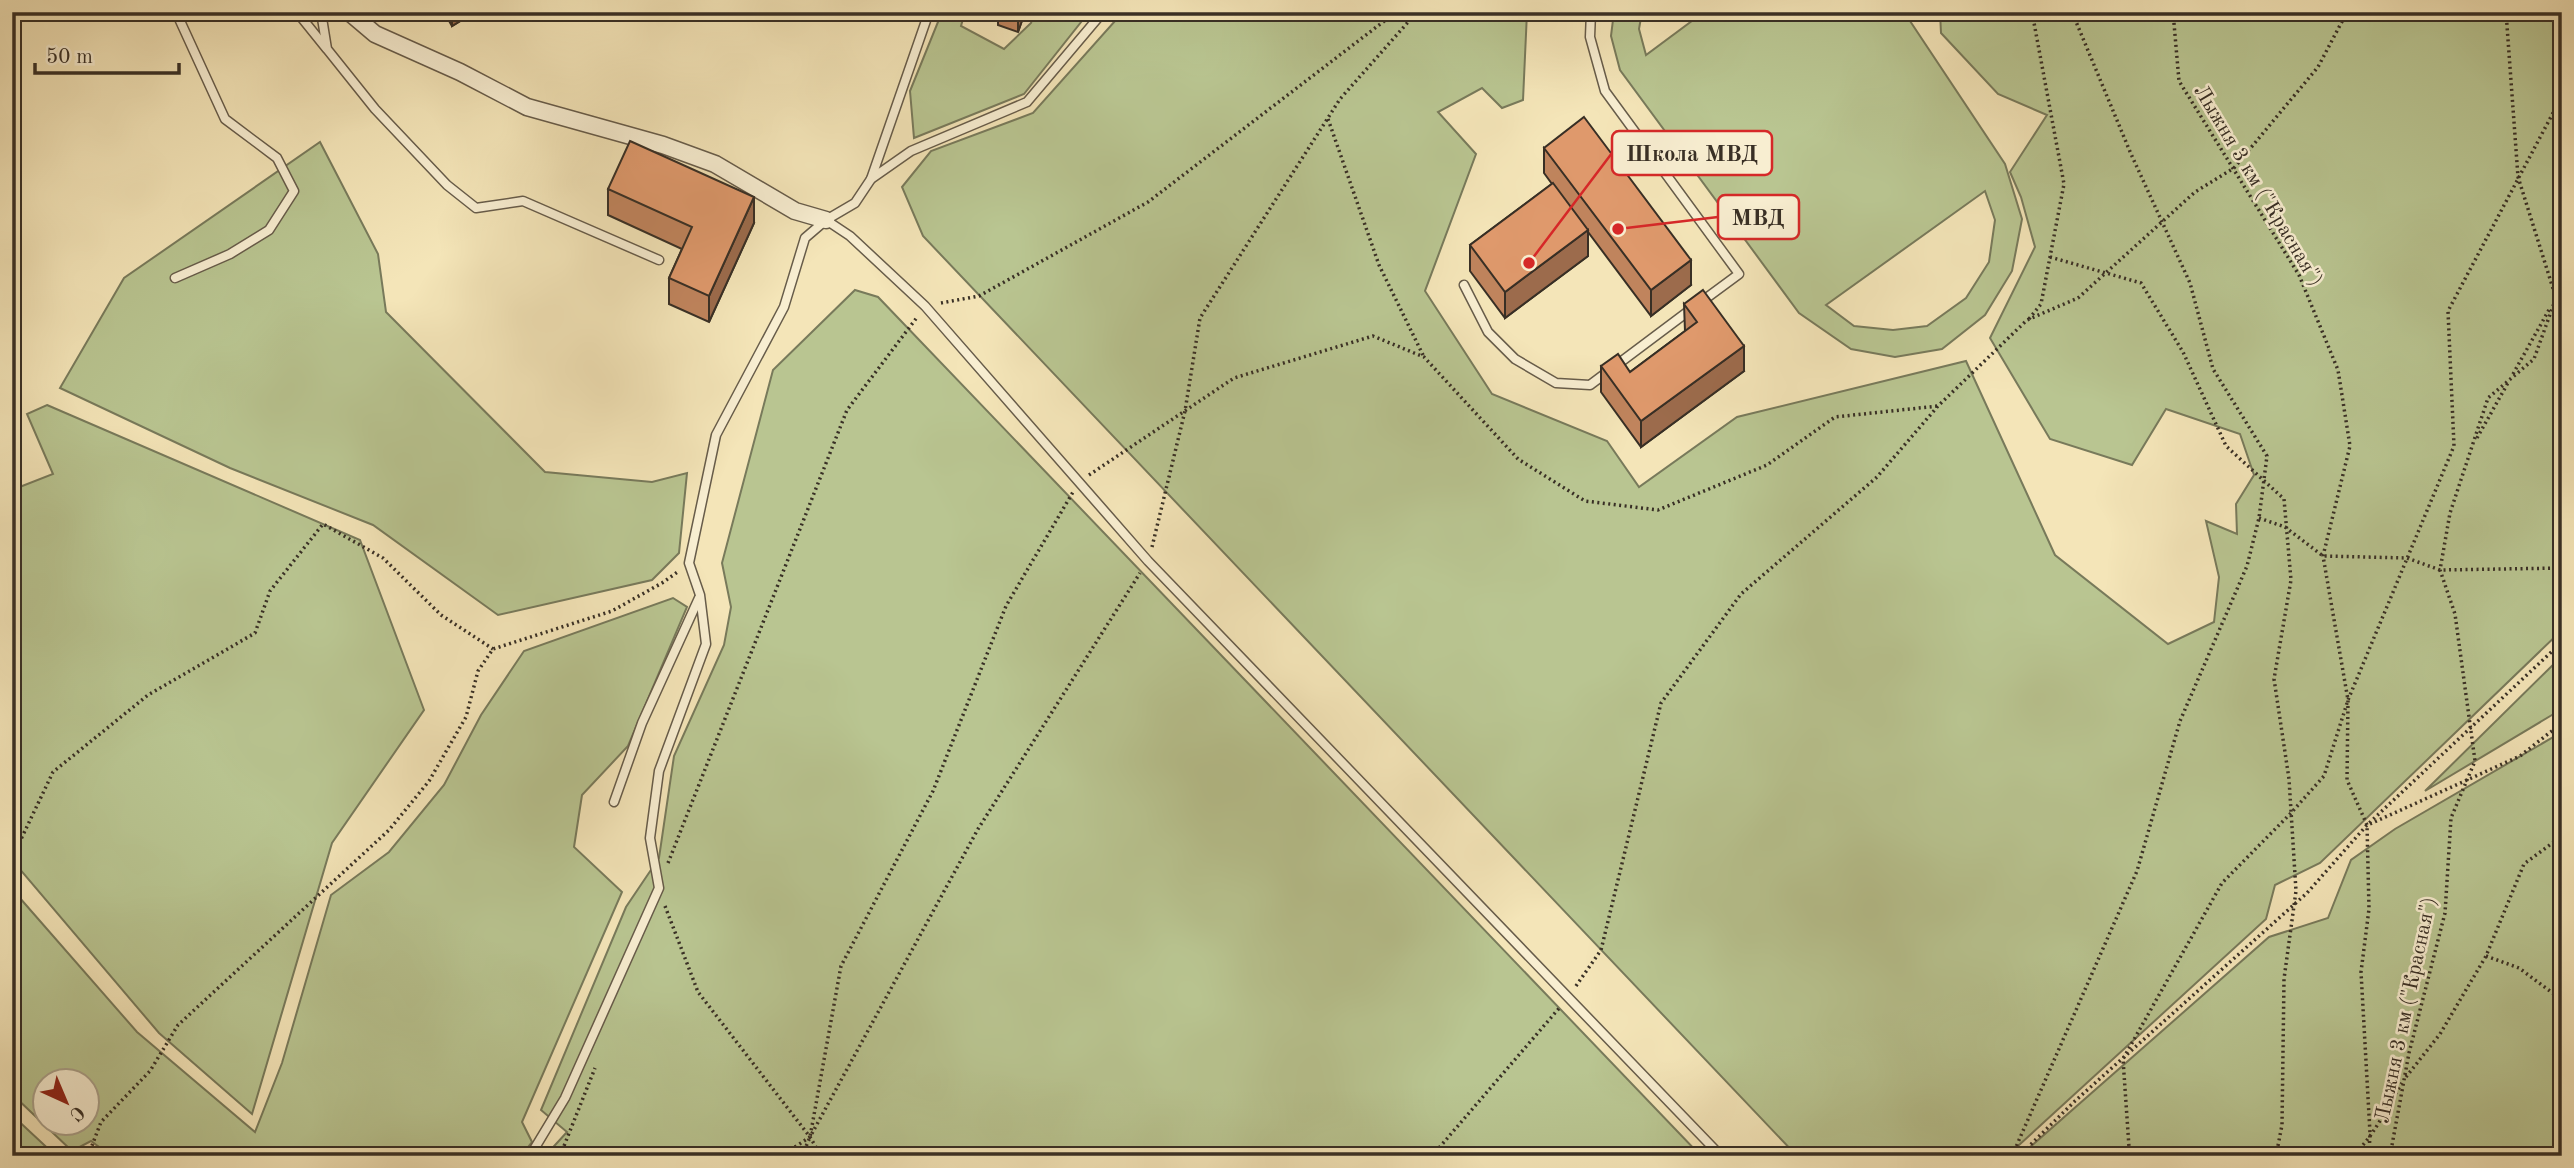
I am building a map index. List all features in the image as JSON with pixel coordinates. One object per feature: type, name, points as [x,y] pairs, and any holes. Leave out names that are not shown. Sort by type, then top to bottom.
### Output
[{"type":"street","points":[[349,12],[375,34],[460,72],[527,107],[663,145],[715,164],[795,211],[826,220]]},
{"type":"lane","points":[[174,278],[230,254],[269,230],[294,191],[277,159],[225,119],[176,12]]},
{"type":"lane","points":[[297,12],[375,109],[447,185],[476,208],[523,201],[659,260]]},
{"type":"lane","points":[[321,12],[327,49]]},
{"type":"lane","points":[[530,1156],[565,1098],[659,888],[650,838],[659,771],[706,644],[700,595],[689,563],[716,435],[783,307],[805,238],[826,220],[855,203],[872,179],[929,12]]},
{"type":"lane","points":[[872,179],[911,151],[1027,102],[1103,12]]},
{"type":"lane","points":[[1464,285],[1488,332],[1515,359],[1556,383],[1590,385],[1739,274],[1605,91],[1590,37],[1591,12]]},
{"type":"lane","points":[[826,220],[850,236],[926,306],[1148,561],[1721,1156]]},
{"type":"lane","points":[[614,802],[642,723],[700,595]]},
{"type":"path","points":[[821,1156],[810,1137],[698,992],[659,888],[847,410],[926,306],[979,296],[1148,202],[1396,12]]},
{"type":"path","points":[[802,1156],[978,829],[1148,561],[1185,411],[1200,318],[1340,99],[1417,12]]},
{"type":"path","points":[[1432,1156],[1568,997],[1601,950],[1661,703],[1741,594],[1877,477],[1938,406],[2041,304],[2064,184],[2032,12]]},
{"type":"path","points":[[2012,1156],[2137,870],[2180,721],[2247,566],[2259,518],[2267,456],[2213,369],[2190,283],[2072,12]]},
{"type":"path","name":"Лыжня 3 км (\"Красная\")","points":[[2173,12],[2179,81],[2300,275],[2338,370],[2350,446],[2323,556],[2348,700],[2347,780],[2367,825],[2369,909],[2361,972],[2371,1133],[2369,1156]]},
{"type":"path","points":[[2027,320],[2078,298],[2161,220],[2195,192],[2234,168],[2318,67],[2347,12]]},
{"type":"path","points":[[2472,446],[2556,298],[2518,177],[2506,12]]},
{"type":"path","points":[[2125,1156],[2129,1147],[2123,1059],[2222,883],[2324,776],[2348,700],[2454,446],[2448,311],[2562,96]]},
{"type":"path","points":[[1328,118],[1380,265],[1424,357],[1518,459],[1585,501],[1658,510],[1767,465],[1835,417],[1938,406]]},
{"type":"path","points":[[2050,257],[2141,283],[2183,352],[2226,446],[2284,499],[2291,580],[2274,679],[2289,779],[2296,891],[2284,979],[2282,1125],[2276,1156]]},
{"type":"path","name":"Лыжня 3 км (\"Красная\")","points":[[2390,1156],[2409,1053],[2445,913],[2451,818],[2474,761],[2455,614],[2440,569],[2450,513],[2488,398],[2534,359],[2562,281]]},
{"type":"path","points":[[781,1156],[810,1137],[841,966],[933,791],[1006,606],[1079,482],[1234,377],[1373,336],[1424,357]]},
{"type":"path","points":[[2259,518],[2286,527],[2323,556],[2407,558],[2440,569],[2562,568]]},
{"type":"path","points":[[12,858],[53,772],[148,695],[255,633],[270,591],[323,524],[383,558],[441,615],[493,649]]},
{"type":"path","points":[[88,1156],[101,1122],[150,1071],[178,1025],[389,830],[429,782],[467,717],[478,671],[493,649],[612,611],[662,583],[689,563]]},
{"type":"path","points":[[2019,1156],[2295,904],[2367,825],[2562,642]]},
{"type":"path","points":[[2367,825],[2520,756],[2562,723]]},
{"type":"path","points":[[2351,1156],[2358,1151],[2404,1079],[2440,1034],[2486,956],[2524,864],[2562,836]]},
{"type":"path","points":[[2486,956],[2519,968],[2562,1000]]},
{"type":"path","points":[[560,1156],[599,1058]]},
{"type":"green space","points":[[942,12],[965,12],[961,26],[1004,49],[1031,23],[1035,12],[1089,12],[1024,94],[914,138],[910,91]]},
{"type":"green space","points":[[1123,12],[1527,12],[1523,100],[1502,108],[1482,88],[1438,112],[1476,154],[1425,291],[1492,394],[1607,441],[1639,487],[1737,417],[1966,361],[2055,555],[2168,644],[2214,622],[2219,577],[2206,521],[2237,534],[2236,504],[2254,475],[2240,434],[2166,409],[2132,465],[2050,439],[1990,338],[2035,247],[2021,197],[2010,172],[2047,115],[1998,94],[1941,33],[1940,12],[2562,12],[2562,630],[2320,863],[2275,885],[2266,919],[2007,1156],[1797,1156],[923,236],[902,187],[931,151],[1033,113]]},
{"type":"green space","points":[[1614,12],[1642,12],[1639,29],[1646,55],[1704,12],[1904,12],[2005,164],[2022,219],[2012,271],[1985,315],[1942,349],[1895,357],[1851,349],[1799,313],[1620,70],[1611,36]],"holes":[[[1985,191],[1995,220],[1989,262],[1966,298],[1927,326],[1893,330],[1854,326],[1826,305]]]},
{"type":"green space","points":[[320,142],[378,254],[386,312],[545,472],[652,482],[687,473],[679,553],[652,580],[498,615],[373,525],[230,468],[60,388],[124,278]]},
{"type":"green space","points":[[855,290],[878,297],[1701,1156],[545,1156],[567,1132],[541,1110],[626,907],[659,858],[674,756],[724,645],[731,607],[722,563],[773,370]]},
{"type":"green space","points":[[47,405],[360,540],[424,710],[332,843],[252,1114],[159,1033],[12,860],[12,490],[53,474],[27,414]]},
{"type":"green space","points":[[673,598],[687,607],[628,746],[582,795],[574,847],[622,892],[522,1122],[532,1142],[521,1156],[111,1156],[91,1141],[72,1151],[56,1136],[102,1136],[102,1066],[32,1066],[32,1113],[12,1094],[12,889],[137,1032],[255,1132],[282,1063],[331,895],[389,852],[444,785],[481,715],[524,651]]},
{"type":"green space","points":[[2562,656],[2562,709],[2425,791]]},
{"type":"green space","points":[[2562,732],[2562,1156],[2020,1156],[2269,937],[2328,918],[2351,860],[2395,829]]},
{"type":"green space","points":[[12,1115],[56,1156],[12,1156]]},
{"type":"building","points":[[1584,117],[1691,260],[1651,290],[1544,148]]},
{"type":"building","points":[[630,141],[754,197],[709,296],[669,278],[692,227],[608,189]]},
{"type":"building","points":[[1553,183],[1588,230],[1505,292],[1470,245]]},
{"type":"building","points":[[1703,290],[1744,346],[1641,421],[1601,366],[1618,354],[1630,372],[1697,322],[1684,304]]},
{"type":"place","name":"МВД","points":[[1618,229]]},
{"type":"place","name":"Школа МВД","points":[[1529,263]]}]
